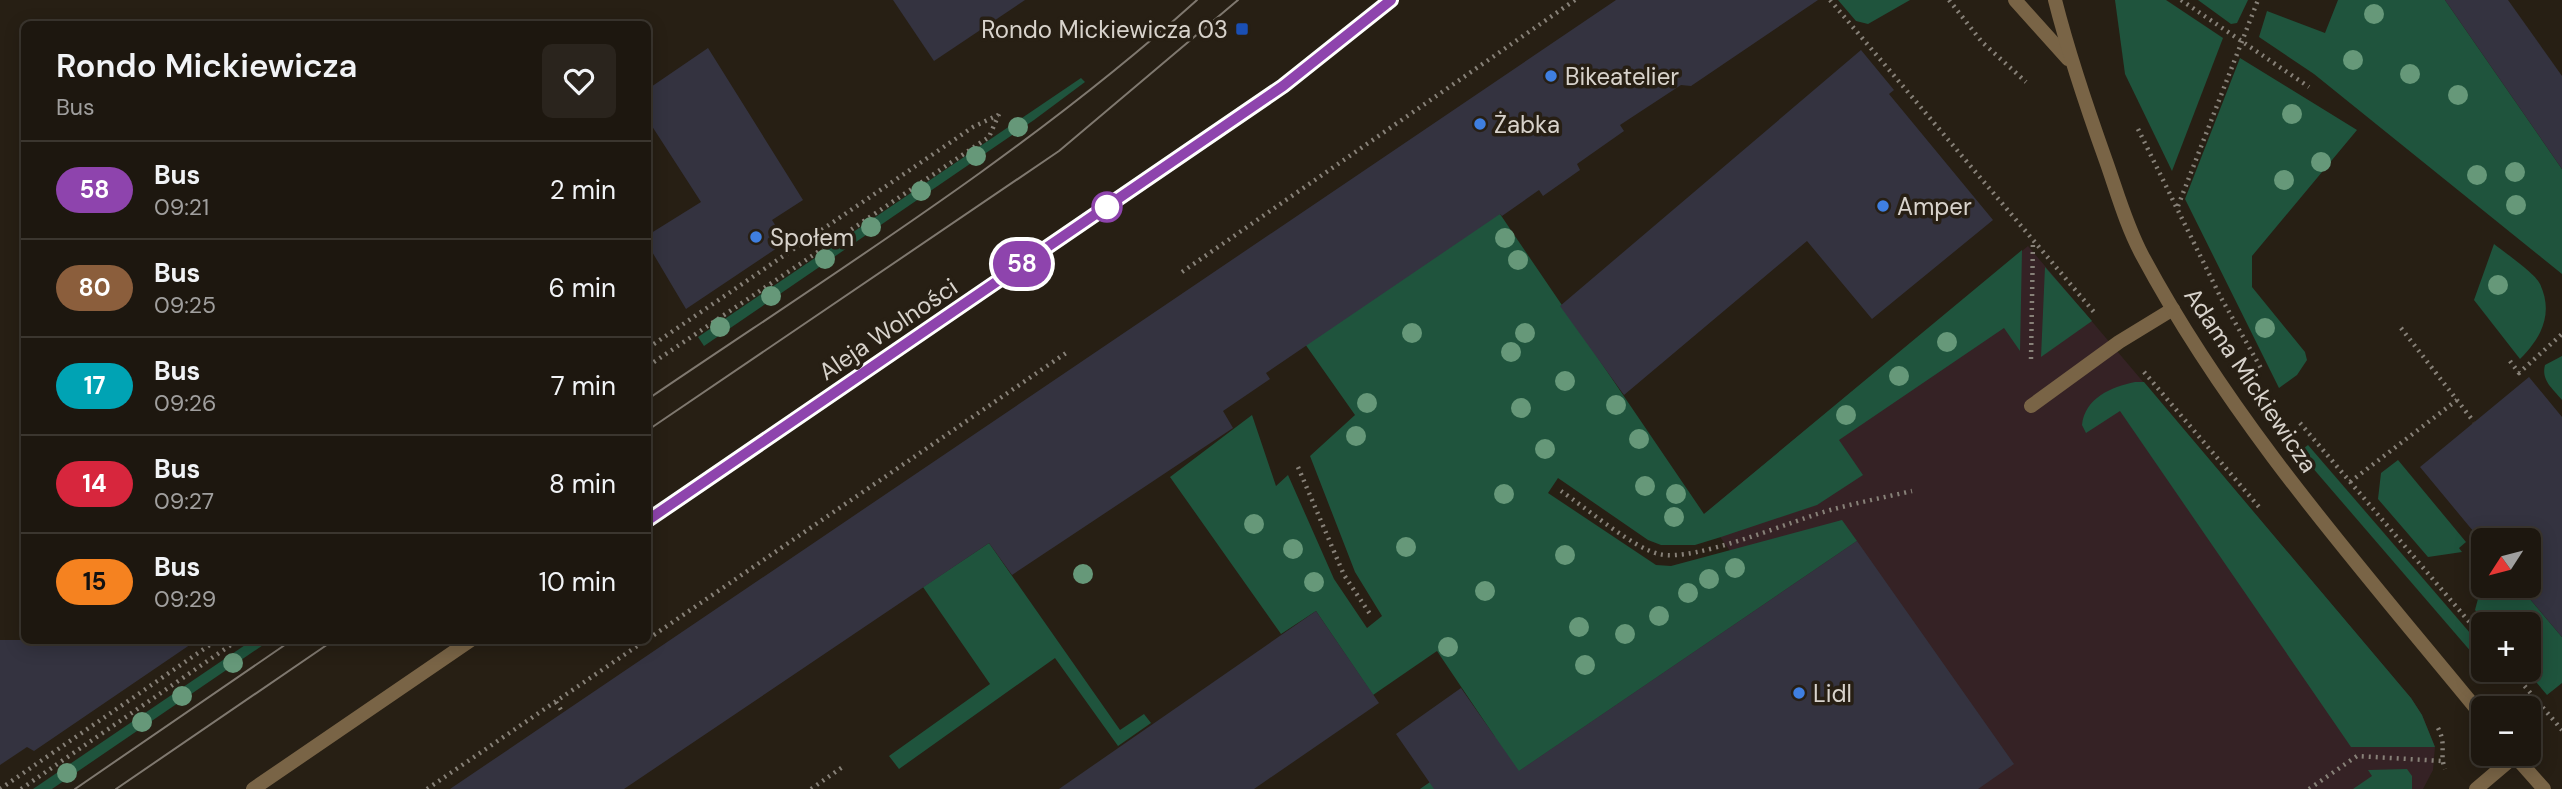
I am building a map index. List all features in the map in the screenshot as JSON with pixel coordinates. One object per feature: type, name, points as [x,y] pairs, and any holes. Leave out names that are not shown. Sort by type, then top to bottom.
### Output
[{"type":"street","name":"Aleja Wolności","points":[[651,518],[1283,86],[1391,0]]},
{"type":"street","name":"Adama Mickiewicza","points":[[2015,0],[2071,63]]},
{"type":"street","name":"Adama Mickiewicza","points":[[2055,0],[2071,63],[2122,209],[2141,253],[2173,309],[2263,447],[2471,702]]},
{"type":"street","points":[[2031,406],[2119,342],[2173,309]]},
{"type":"street","points":[[253,789],[465,644]]},
{"type":"street","points":[[2476,789],[2502,766]]},
{"type":"street","points":[[2523,766],[2543,789]]},
{"type":"path","points":[[1182,272],[1575,0]]},
{"type":"path","points":[[1830,0],[2260,509]]},
{"type":"path","points":[[1949,0],[1982,42],[2026,82]]},
{"type":"path","points":[[2181,0],[2309,87]]},
{"type":"path","points":[[2177,207],[2258,0]]},
{"type":"path","points":[[651,346],[973,127],[999,114],[989,137],[651,364]]},
{"type":"path","points":[[2137,125],[2220,296],[2266,376]]},
{"type":"path","points":[[2031,406],[2033,240]]},
{"type":"path","points":[[2401,328],[2474,422]]},
{"type":"path","points":[[2510,361],[2519,373],[2562,334]]},
{"type":"path","points":[[651,637],[1066,353]]},
{"type":"path","points":[[2350,482],[2457,400]]},
{"type":"path","points":[[2297,419],[2471,624]]},
{"type":"path","points":[[1298,467],[1344,575],[1372,617]]},
{"type":"path","points":[[1561,491],[1641,545],[1660,554],[1672,555],[1698,551],[1833,509],[1912,491]]},
{"type":"path","points":[[0,789],[211,644]]},
{"type":"path","points":[[21,789],[232,644]]},
{"type":"path","points":[[427,789],[641,644]]},
{"type":"path","points":[[2521,682],[2562,730]]},
{"type":"path","points":[[556,702],[563,713]]},
{"type":"path","points":[[2434,719],[2445,741],[2442,761],[2448,780]]},
{"type":"path","points":[[2309,789],[2357,756],[2442,761]]},
{"type":"path","points":[[811,789],[844,766]]},
{"type":"shaded area","points":[[2028,246],[2411,698],[2422,715],[2435,747],[2433,770],[2423,789],[1420,789],[1742,568],[1704,514]]},
{"type":"green space","points":[[1838,0],[1910,0],[1868,24],[1856,21]]},
{"type":"green space","points":[[2115,0],[2166,0],[2223,38],[2172,171],[2125,74]]},
{"type":"green space","points":[[2198,0],[2248,0],[2237,23],[2231,24]]},
{"type":"green space","points":[[2338,0],[2445,0],[2562,169],[2562,274],[2314,74],[2259,37],[2267,11],[2325,33]]},
{"type":"green space","points":[[2240,58],[2357,130],[2252,256],[2252,287],[2305,352],[2307,360],[2297,375],[2279,388],[2185,199]]},
{"type":"green space","points":[[1081,78],[1085,82],[1034,120],[704,346],[698,337]]},
{"type":"green space","points":[[1500,214],[1704,514],[2022,250],[2020,351],[2004,328],[1839,440],[1863,475],[1817,505],[1695,545],[1661,545],[1648,540],[1558,478],[1548,493],[1656,565],[1671,566],[1842,520],[1857,541],[1493,789],[1420,789],[1495,737],[1437,651],[1373,695],[1316,611],[1281,634],[1170,477],[1252,415],[1276,486],[1288,475],[1334,579],[1367,628],[1382,616],[1355,572],[1310,456],[1355,415],[1243,256]]},
{"type":"green space","points":[[2494,244],[2532,274],[2544,295],[2546,305],[2543,325],[2534,343],[2520,359],[2474,300]]},
{"type":"green space","points":[[2045,267],[2092,321],[2041,357]]},
{"type":"green space","points":[[2562,356],[2562,400],[2548,384],[2544,370],[2545,365]]},
{"type":"green space","points":[[2135,382],[2144,382],[2411,698],[2422,715],[2435,747],[2351,747],[2120,411],[2086,433],[2082,425],[2084,416],[2094,401],[2108,391]]},
{"type":"green space","points":[[2308,445],[2471,634],[2471,652],[2299,452]]},
{"type":"green space","points":[[2398,460],[2466,542],[2459,548],[2462,552],[2428,557],[2378,499],[2381,473]]},
{"type":"green space","points":[[989,543],[1120,730],[1144,714],[1151,723],[1118,746],[1055,658],[899,769],[889,756],[990,684],[923,587]]},
{"type":"green space","points":[[2478,598],[2529,598],[2541,612],[2477,612]]},
{"type":"green space","points":[[2541,612],[2562,637],[2562,683],[2547,695],[2536,682],[2541,682]]},
{"type":"green space","points":[[247,644],[265,644],[52,789],[33,789]]},
{"type":"green space","points":[[2407,769],[2412,776],[2412,789],[2353,789],[2372,776],[2368,770]]},
{"type":"building","points":[[893,0],[1025,0],[934,61]]},
{"type":"building","points":[[1616,0],[1818,0],[1691,86],[1681,85],[1620,125],[1624,131],[1577,164],[1580,170],[1543,196],[1539,190],[1502,216],[1500,214],[1266,373],[1270,379],[1223,411],[1233,428],[1012,575],[989,543],[624,789],[450,789]]},
{"type":"building","points":[[2445,0],[2508,0],[2562,76],[2562,169]]},
{"type":"building","points":[[708,48],[803,200],[772,220],[786,242],[686,309],[651,250],[651,233],[701,202],[651,125],[651,87]]},
{"type":"building","points":[[1861,50],[1894,90],[1889,94],[1993,220],[1872,319],[1807,241],[1624,395],[1560,306]]},
{"type":"building","points":[[2529,377],[2562,417],[2562,637],[2529,598],[2541,598],[2541,528],[2471,529],[2420,467]]},
{"type":"building","name":"Lidl","points":[[1857,541],[2014,764],[1978,789],[1434,789],[1396,734],[1461,688],[1519,771]]},
{"type":"building","points":[[1316,611],[1379,703],[1254,789],[1059,789]]},
{"type":"building","points":[[0,640],[21,640],[21,644],[191,644],[34,751],[27,747],[0,765]]},
{"type":"tram line","points":[[651,397],[998,160],[1133,56],[1197,0]]},
{"type":"tram line","points":[[651,428],[1059,151],[1238,0]]},
{"type":"tram line","points":[[75,789],[286,644]]},
{"type":"tram line","points":[[116,789],[328,644]]},
{"type":"bus line","name":"58","points":[[651,518],[1283,86],[1391,0]]},
{"type":"place","name":"Rondo Mickiewicza 03","points":[[1242,29]]},
{"type":"place","name":"Bikeatelier","points":[[1551,76]]},
{"type":"place","name":"Żabka","points":[[1480,124]]},
{"type":"place","name":"Amper","points":[[1883,206]]},
{"type":"place","name":"Społem","points":[[756,237]]},
{"type":"place","name":"Lidl","points":[[1799,693]]}]
